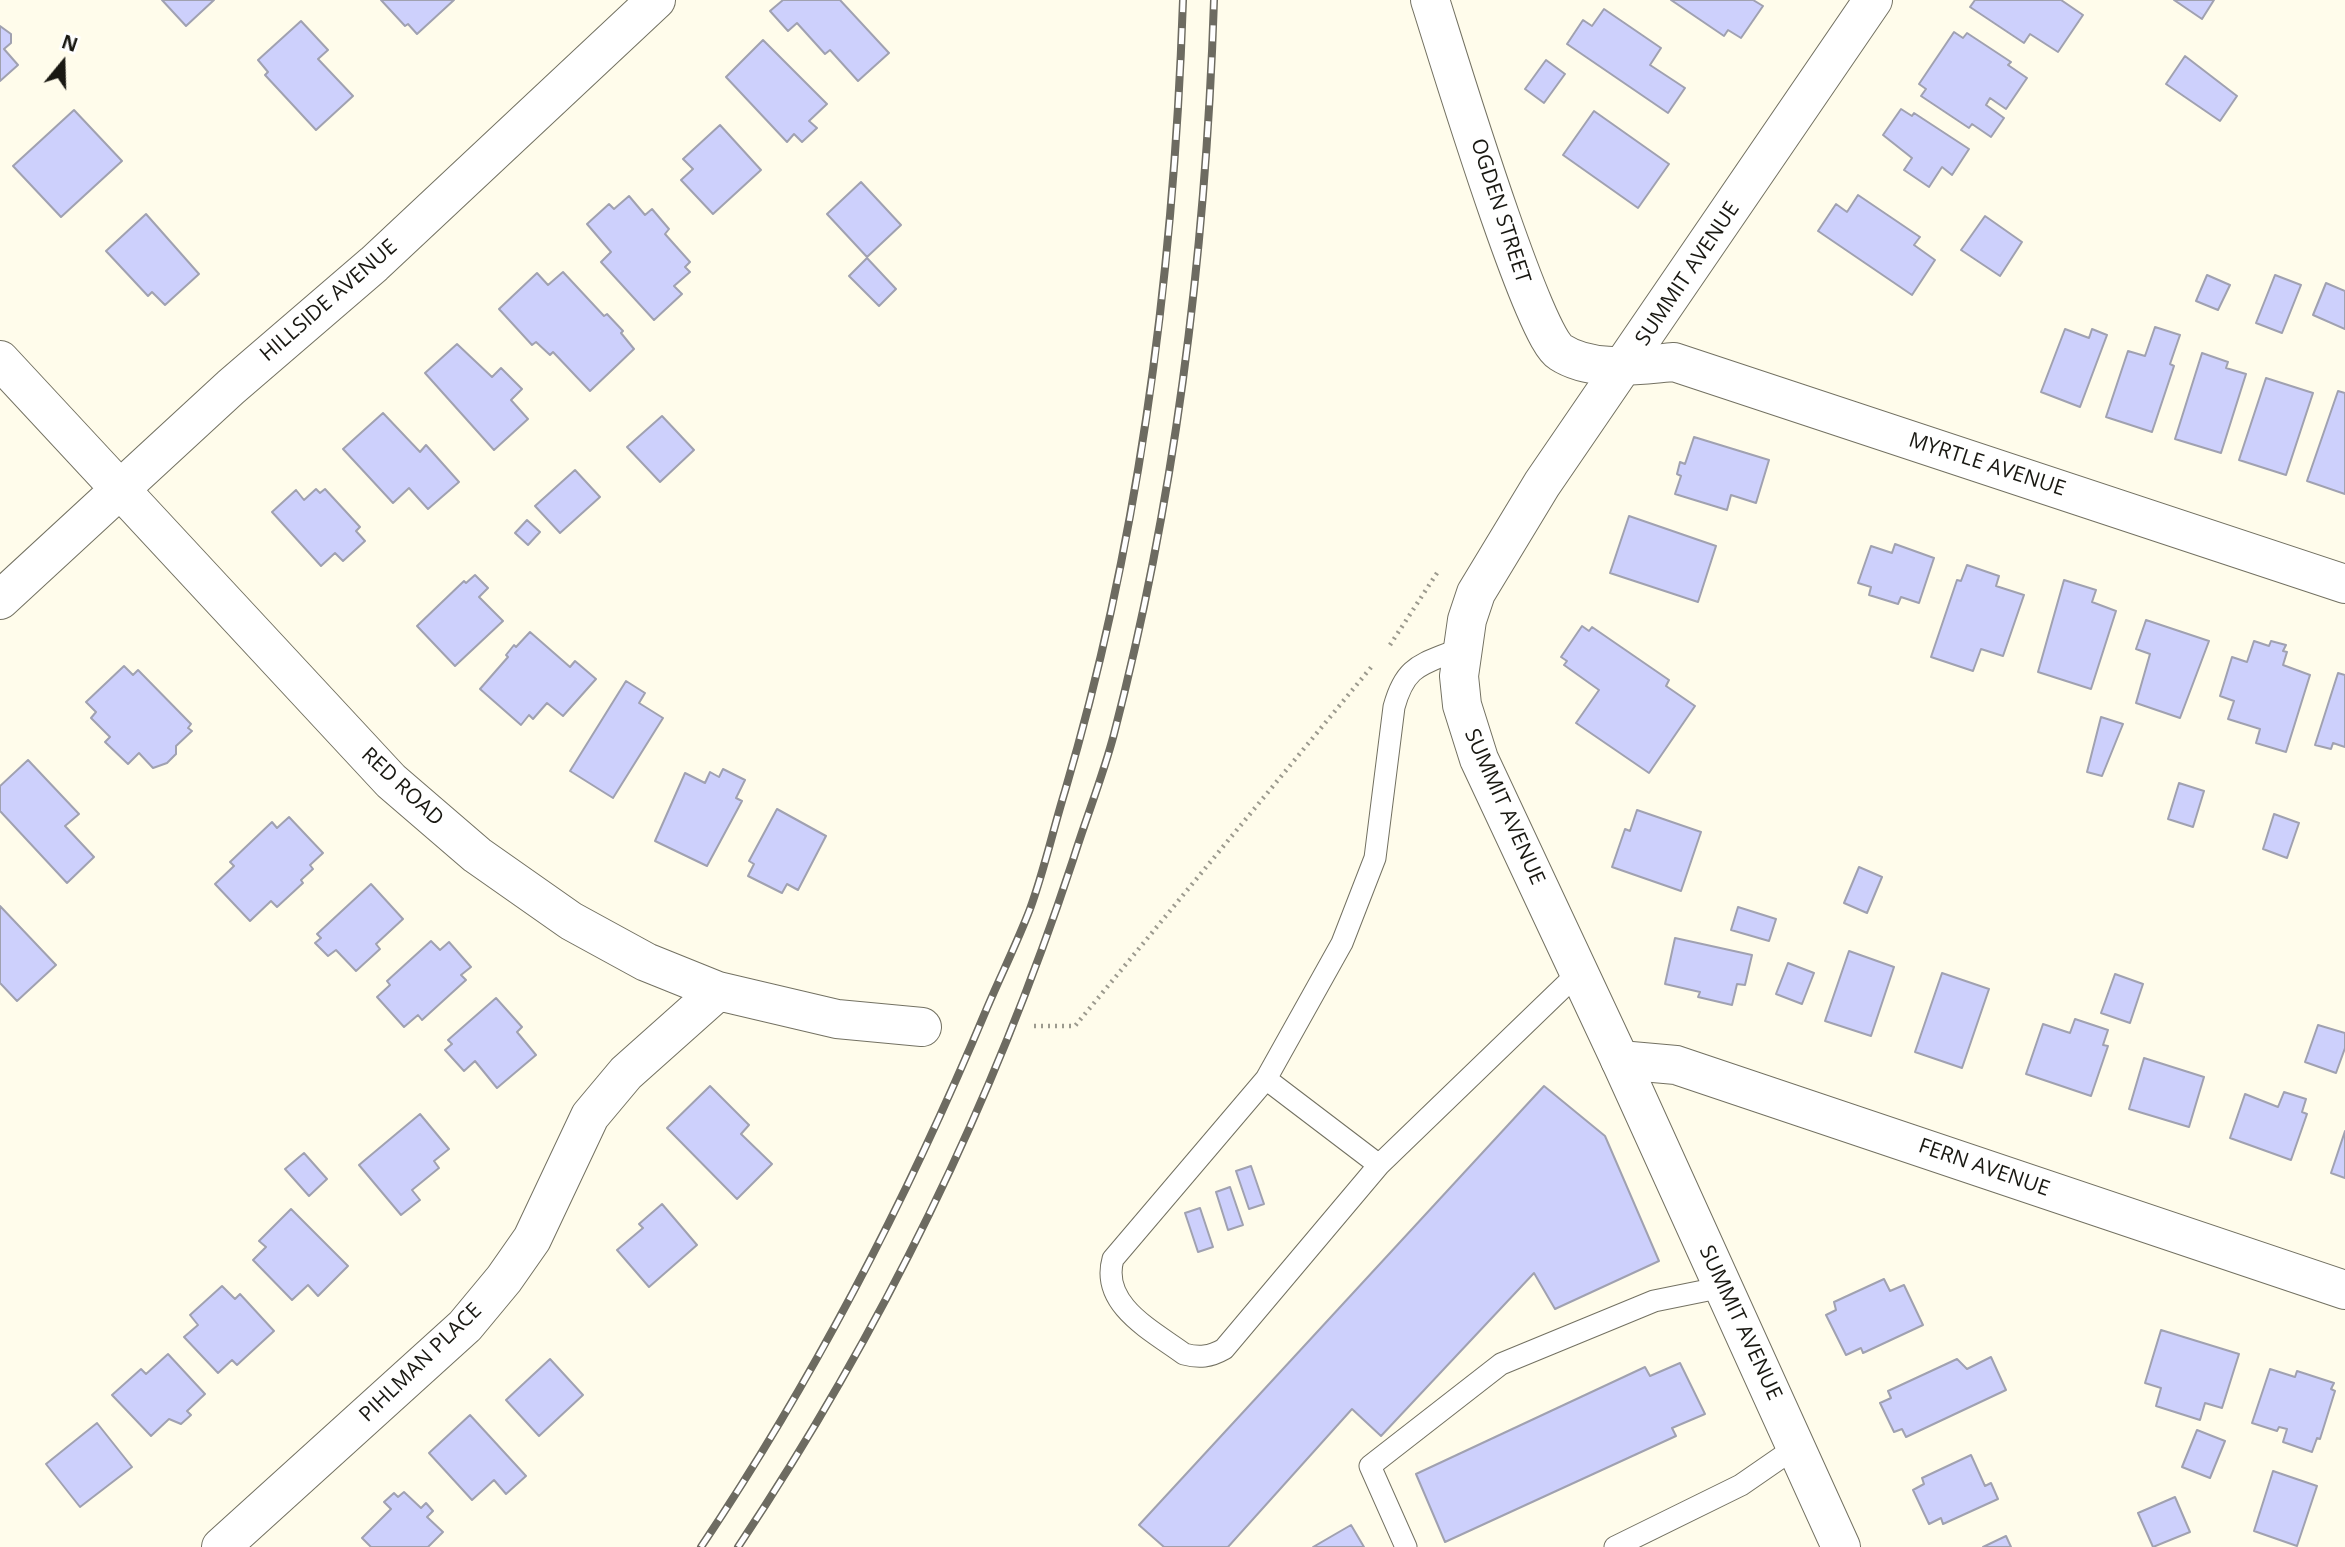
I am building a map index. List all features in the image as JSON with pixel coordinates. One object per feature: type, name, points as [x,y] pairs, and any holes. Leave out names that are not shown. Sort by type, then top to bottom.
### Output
[{"type":"street","name":"HILLSIDE AVENUE","points":[[0,600],[231,387],[374,264],[656,0]]},
{"type":"street","name":"OGDEN STREET","points":[[1430,0],[1528,295],[1557,351],[1580,363],[1626,366]]},
{"type":"street","name":"SUMMIT AVENUE","points":[[1842,1547],[1468,733],[1461,705],[1461,648],[1476,593],[1542,484],[1626,366],[1874,0]]},
{"type":"street","name":"RED ROAD","points":[[0,360],[391,780],[477,855],[571,921],[646,962],[718,991],[837,1019],[922,1027]]},
{"type":"street","name":"MYRTLE AVENUE","points":[[1626,366],[1674,362],[2345,584]]},
{"type":"street","name":"PIHLMAN PLACE","points":[[221,1547],[466,1326],[505,1279],[532,1239],[590,1116],[626,1073],[718,991]]},
{"type":"street","name":"FERN AVENUE","points":[[1620,1060],[1676,1065],[2345,1290]]},
{"type":"lane","points":[[1461,648],[1409,672],[1400,685],[1394,706],[1375,858],[1342,943],[1266,1079],[1113,1259],[1110,1269],[1122,1308],[1184,1354],[1196,1357],[1212,1356],[1224,1349],[1379,1165],[1579,972]]},
{"type":"lane","points":[[1266,1079],[1379,1165]]},
{"type":"lane","points":[[1406,1547],[1370,1466],[1501,1364],[1654,1301],[1723,1287]]},
{"type":"lane","points":[[1615,1547],[1741,1485],[1796,1447]]},
{"type":"path","points":[[1386,651],[1444,561]]},
{"type":"path","points":[[1034,1026],[1075,1026],[1377,661]]},
{"type":"building","points":[[162,0],[214,0],[186,26]]},
{"type":"building","points":[[381,0],[454,0],[417,34],[408,24],[405,26]]},
{"type":"building","points":[[783,0],[840,0],[889,53],[858,81],[830,50],[825,54],[797,23],[788,31],[770,11]]},
{"type":"building","points":[[1671,0],[1753,0],[1763,6],[1741,38],[1728,30],[1724,36]]},
{"type":"building","points":[[1975,0],[2061,0],[2083,15],[2058,52],[2030,34],[2024,43],[1970,7]]},
{"type":"building","points":[[2174,0],[2214,0],[2202,19]]},
{"type":"building","points":[[1604,9],[1661,48],[1650,65],[1685,88],[1668,113],[1567,44],[1583,20],[1592,26]]},
{"type":"building","points":[[301,21],[328,50],[318,59],[353,96],[316,130],[265,75],[268,72],[258,60]]},
{"type":"building","points":[[0,26],[11,34],[11,43],[4,49],[18,65],[0,81]]},
{"type":"building","points":[[1954,32],[1963,38],[1967,33],[2011,62],[2008,65],[2027,78],[2006,109],[1990,98],[1986,105],[2004,118],[1991,137],[1972,124],[1969,128],[1921,96],[1926,89],[1919,84]]},
{"type":"building","points":[[763,40],[827,104],[809,121],[817,128],[802,142],[794,134],[787,142],[726,77]]},
{"type":"building","points":[[2185,56],[2237,96],[2220,121],[2166,84]]},
{"type":"building","points":[[1546,60],[1565,74],[1544,103],[1525,89]]},
{"type":"building","points":[[1901,109],[1912,116],[1914,113],[1969,149],[1952,175],[1942,167],[1929,187],[1904,170],[1912,158],[1883,135]]},
{"type":"building","points":[[74,110],[122,161],[61,217],[13,166]]},
{"type":"building","points":[[1594,111],[1669,164],[1638,208],[1563,155]]},
{"type":"building","points":[[720,125],[761,170],[713,214],[681,180],[693,169],[683,159]]},
{"type":"building","points":[[861,182],[901,225],[867,257],[827,214]]},
{"type":"building","points":[[1858,195],[1920,237],[1914,245],[1935,260],[1912,295],[1818,231],[1836,204],[1847,212]]},
{"type":"building","points":[[629,196],[645,215],[652,209],[669,229],[665,234],[690,262],[685,267],[690,272],[674,286],[682,294],[654,320],[601,262],[611,252],[587,224],[609,204],[614,209]]},
{"type":"building","points":[[146,214],[199,274],[165,305],[152,292],[148,296],[106,251]]},
{"type":"building","points":[[1985,216],[2022,242],[2000,276],[1961,250]]},
{"type":"building","points":[[867,258],[896,289],[879,306],[849,276]]},
{"type":"building","points":[[563,272],[604,316],[607,314],[623,331],[621,333],[634,349],[590,391],[553,352],[550,355],[536,342],[532,345],[499,309],[537,273],[548,285]]},
{"type":"building","points":[[2207,275],[2230,285],[2218,310],[2196,301]]},
{"type":"building","points":[[2275,275],[2301,285],[2282,333],[2256,323]]},
{"type":"building","points":[[2326,283],[2345,291],[2345,329],[2313,315]]},
{"type":"building","points":[[2155,327],[2180,335],[2170,364],[2174,366],[2152,432],[2106,417],[2128,351],[2145,356]]},
{"type":"building","points":[[2065,329],[2089,338],[2092,329],[2107,335],[2080,407],[2041,392]]},
{"type":"building","points":[[457,344],[492,377],[501,368],[522,389],[511,400],[528,419],[494,450],[425,373]]},
{"type":"building","points":[[2202,353],[2228,362],[2226,368],[2246,374],[2221,453],[2175,439]]},
{"type":"building","points":[[2266,378],[2313,393],[2286,475],[2239,460]]},
{"type":"building","points":[[2338,391],[2345,393],[2345,494],[2307,481]]},
{"type":"building","points":[[383,413],[420,452],[426,445],[459,482],[428,509],[409,488],[393,503],[343,449]]},
{"type":"building","points":[[662,416],[694,450],[660,482],[627,447]]},
{"type":"building","points":[[1694,437],[1769,460],[1756,503],[1731,495],[1727,510],[1675,494],[1681,476],[1677,474],[1680,462],[1685,464]]},
{"type":"building","points":[[575,470],[600,497],[560,533],[535,506]]},
{"type":"building","points":[[316,489],[320,493],[325,489],[360,527],[356,531],[365,541],[343,561],[335,553],[321,566],[272,512],[296,490],[304,500]]},
{"type":"building","points":[[1629,516],[1716,546],[1698,602],[1610,573]]},
{"type":"building","points":[[527,520],[540,532],[528,545],[515,533]]},
{"type":"building","points":[[1895,544],[1934,558],[1919,603],[1901,597],[1898,604],[1869,595],[1871,587],[1858,583],[1871,546],[1892,553]]},
{"type":"building","points":[[1967,565],[1999,576],[1996,586],[2024,595],[2003,656],[1981,649],[1973,671],[1931,657],[1957,580],[1961,581]]},
{"type":"building","points":[[475,575],[488,588],[479,597],[503,621],[455,666],[417,626],[464,581],[466,583]]},
{"type":"building","points":[[2064,580],[2096,590],[2092,602],[2116,611],[2091,689],[2038,672]]},
{"type":"building","points":[[2146,620],[2209,641],[2180,718],[2136,703],[2150,654],[2136,649]]},
{"type":"building","points":[[1582,626],[1589,631],[1592,627],[1669,680],[1666,686],[1695,706],[1649,773],[1576,723],[1599,690],[1564,665],[1567,661],[1561,657]]},
{"type":"building","points":[[530,632],[570,667],[575,661],[596,679],[563,716],[547,703],[533,719],[529,715],[521,725],[480,689],[508,657],[506,655],[514,645],[516,647]]},
{"type":"building","points":[[2254,641],[2269,646],[2271,641],[2286,645],[2283,665],[2310,675],[2286,752],[2256,743],[2260,729],[2228,719],[2234,701],[2220,696],[2232,657],[2247,662]]},
{"type":"building","points":[[124,666],[133,675],[138,670],[191,724],[188,728],[192,731],[176,746],[176,754],[167,763],[153,768],[139,753],[128,764],[105,742],[110,737],[91,718],[96,712],[86,702]]},
{"type":"building","points":[[2338,673],[2345,675],[2345,747],[2333,743],[2331,749],[2315,745]]},
{"type":"building","points":[[626,681],[645,693],[639,703],[663,718],[613,798],[570,771]]},
{"type":"building","points":[[2101,717],[2123,724],[2102,776],[2087,772]]},
{"type":"building","points":[[28,760],[79,814],[65,826],[94,857],[67,883],[0,811],[0,786]]},
{"type":"building","points":[[723,769],[745,780],[736,798],[742,801],[707,866],[655,841],[685,773],[705,783],[710,772],[719,777]]},
{"type":"building","points":[[2179,783],[2204,791],[2193,827],[2168,819]]},
{"type":"building","points":[[777,809],[826,836],[798,890],[787,884],[782,893],[748,876],[754,864],[749,861]]},
{"type":"building","points":[[1637,810],[1701,832],[1681,891],[1612,867],[1625,829],[1630,831]]},
{"type":"building","points":[[2274,814],[2299,823],[2287,858],[2263,849]]},
{"type":"building","points":[[289,817],[323,853],[310,865],[313,869],[301,880],[303,883],[277,907],[271,901],[250,921],[215,884],[234,866],[230,862],[272,822],[277,828]]},
{"type":"building","points":[[1859,867],[1882,877],[1867,913],[1844,903]]},
{"type":"building","points":[[371,884],[403,919],[376,944],[380,949],[356,971],[336,950],[328,956],[315,943],[321,938],[317,934]]},
{"type":"building","points":[[0,906],[56,965],[17,1001],[0,983]]},
{"type":"building","points":[[1738,907],[1776,919],[1769,941],[1731,930]]},
{"type":"building","points":[[1675,938],[1752,955],[1745,985],[1737,984],[1732,1005],[1698,997],[1700,992],[1665,984]]},
{"type":"building","points":[[431,941],[440,950],[449,942],[471,967],[461,975],[466,980],[422,1020],[418,1015],[404,1027],[377,997],[390,985],[387,981]]},
{"type":"building","points":[[1849,951],[1894,967],[1871,1036],[1825,1021]]},
{"type":"building","points":[[1788,963],[1814,973],[1802,1004],[1776,994]]},
{"type":"building","points":[[1942,973],[1989,989],[1962,1068],[1915,1052]]},
{"type":"building","points":[[2115,974],[2143,984],[2130,1023],[2101,1013]]},
{"type":"building","points":[[496,998],[522,1027],[517,1032],[536,1055],[497,1088],[475,1061],[464,1071],[445,1050],[452,1044],[448,1040]]},
{"type":"building","points":[[2075,1019],[2108,1030],[2103,1045],[2108,1046],[2091,1096],[2026,1074],[2043,1024],[2070,1033]]},
{"type":"building","points":[[2318,1025],[2345,1033],[2345,1048],[2336,1073],[2305,1062]]},
{"type":"building","points":[[2144,1058],[2204,1077],[2189,1127],[2129,1109]]},
{"type":"building","points":[[710,1086],[749,1125],[741,1134],[772,1164],[737,1199],[667,1128]]},
{"type":"building","points":[[1544,1086],[1605,1136],[1659,1261],[1555,1309],[1534,1273],[1381,1436],[1352,1409],[1228,1547],[1164,1547],[1139,1525]]},
{"type":"building","points":[[2284,1092],[2306,1099],[2302,1112],[2307,1114],[2291,1160],[2230,1138],[2245,1094],[2278,1107]]},
{"type":"building","points":[[420,1114],[449,1149],[434,1161],[439,1168],[412,1190],[420,1200],[401,1215],[359,1165]]},
{"type":"building","points":[[2345,1131],[2345,1178],[2331,1173]]},
{"type":"building","points":[[304,1153],[327,1179],[309,1196],[285,1169]]},
{"type":"building","points":[[1251,1166],[1264,1204],[1249,1209],[1236,1171]]},
{"type":"building","points":[[1230,1187],[1243,1225],[1228,1230],[1216,1192]]},
{"type":"building","points":[[662,1204],[697,1245],[649,1287],[617,1250],[643,1228],[639,1224]]},
{"type":"building","points":[[1200,1208],[1213,1247],[1198,1252],[1185,1213]]},
{"type":"building","points":[[291,1209],[348,1266],[318,1296],[308,1285],[292,1300],[253,1260],[266,1247],[259,1241]]},
{"type":"building","points":[[1884,1279],[1890,1291],[1904,1285],[1923,1325],[1863,1353],[1861,1348],[1846,1355],[1826,1315],[1836,1310],[1834,1302]]},
{"type":"building","points":[[222,1286],[235,1299],[240,1294],[274,1331],[237,1365],[232,1360],[218,1373],[184,1337],[198,1325],[190,1315]]},
{"type":"building","points":[[2161,1330],[2239,1354],[2222,1408],[2205,1403],[2200,1420],[2156,1406],[2161,1388],[2145,1383]]},
{"type":"building","points":[[168,1354],[205,1394],[187,1411],[191,1415],[181,1424],[169,1419],[151,1436],[112,1395],[141,1369],[146,1374]]},
{"type":"building","points":[[1991,1357],[2006,1390],[1906,1437],[1902,1429],[1894,1432],[1880,1403],[1891,1398],[1888,1391],[1957,1359],[1967,1369]]},
{"type":"building","points":[[550,1359],[583,1395],[539,1436],[506,1400]]},
{"type":"building","points":[[1680,1363],[1705,1414],[1672,1428],[1676,1436],[1445,1542],[1416,1474],[1645,1367],[1650,1376]]},
{"type":"building","points":[[2270,1369],[2295,1377],[2297,1371],[2334,1383],[2331,1389],[2335,1391],[2320,1439],[2317,1438],[2312,1452],[2283,1442],[2287,1429],[2279,1427],[2277,1431],[2252,1423]]},
{"type":"building","points":[[470,1415],[526,1476],[506,1494],[494,1480],[472,1500],[429,1453]]},
{"type":"building","points":[[97,1423],[132,1467],[80,1507],[46,1464]]},
{"type":"building","points":[[2197,1430],[2225,1441],[2210,1478],[2182,1467]]},
{"type":"building","points":[[1971,1455],[1985,1486],[1991,1483],[1998,1499],[1943,1524],[1941,1518],[1929,1524],[1913,1490],[1924,1484],[1922,1478]]},
{"type":"building","points":[[2273,1471],[2317,1486],[2297,1546],[2254,1531]]},
{"type":"building","points":[[404,1492],[421,1508],[426,1503],[433,1511],[427,1517],[443,1532],[428,1547],[371,1547],[362,1538],[391,1509],[384,1502],[394,1493],[398,1497]]},
{"type":"building","points":[[2175,1497],[2190,1532],[2153,1547],[2138,1513]]},
{"type":"building","points":[[1351,1525],[1364,1547],[1313,1547]]},
{"type":"building","points":[[2006,1536],[2011,1547],[1983,1547]]},
{"type":"railway","points":[[701,1547],[783,1418],[892,1217],[957,1078],[1020,934],[1040,880],[1092,694],[1133,498],[1162,300],[1183,0]]},
{"type":"railway","points":[[738,1547],[839,1384],[929,1215],[1007,1040],[1105,766],[1136,644],[1171,462],[1204,185],[1214,0]]}]
